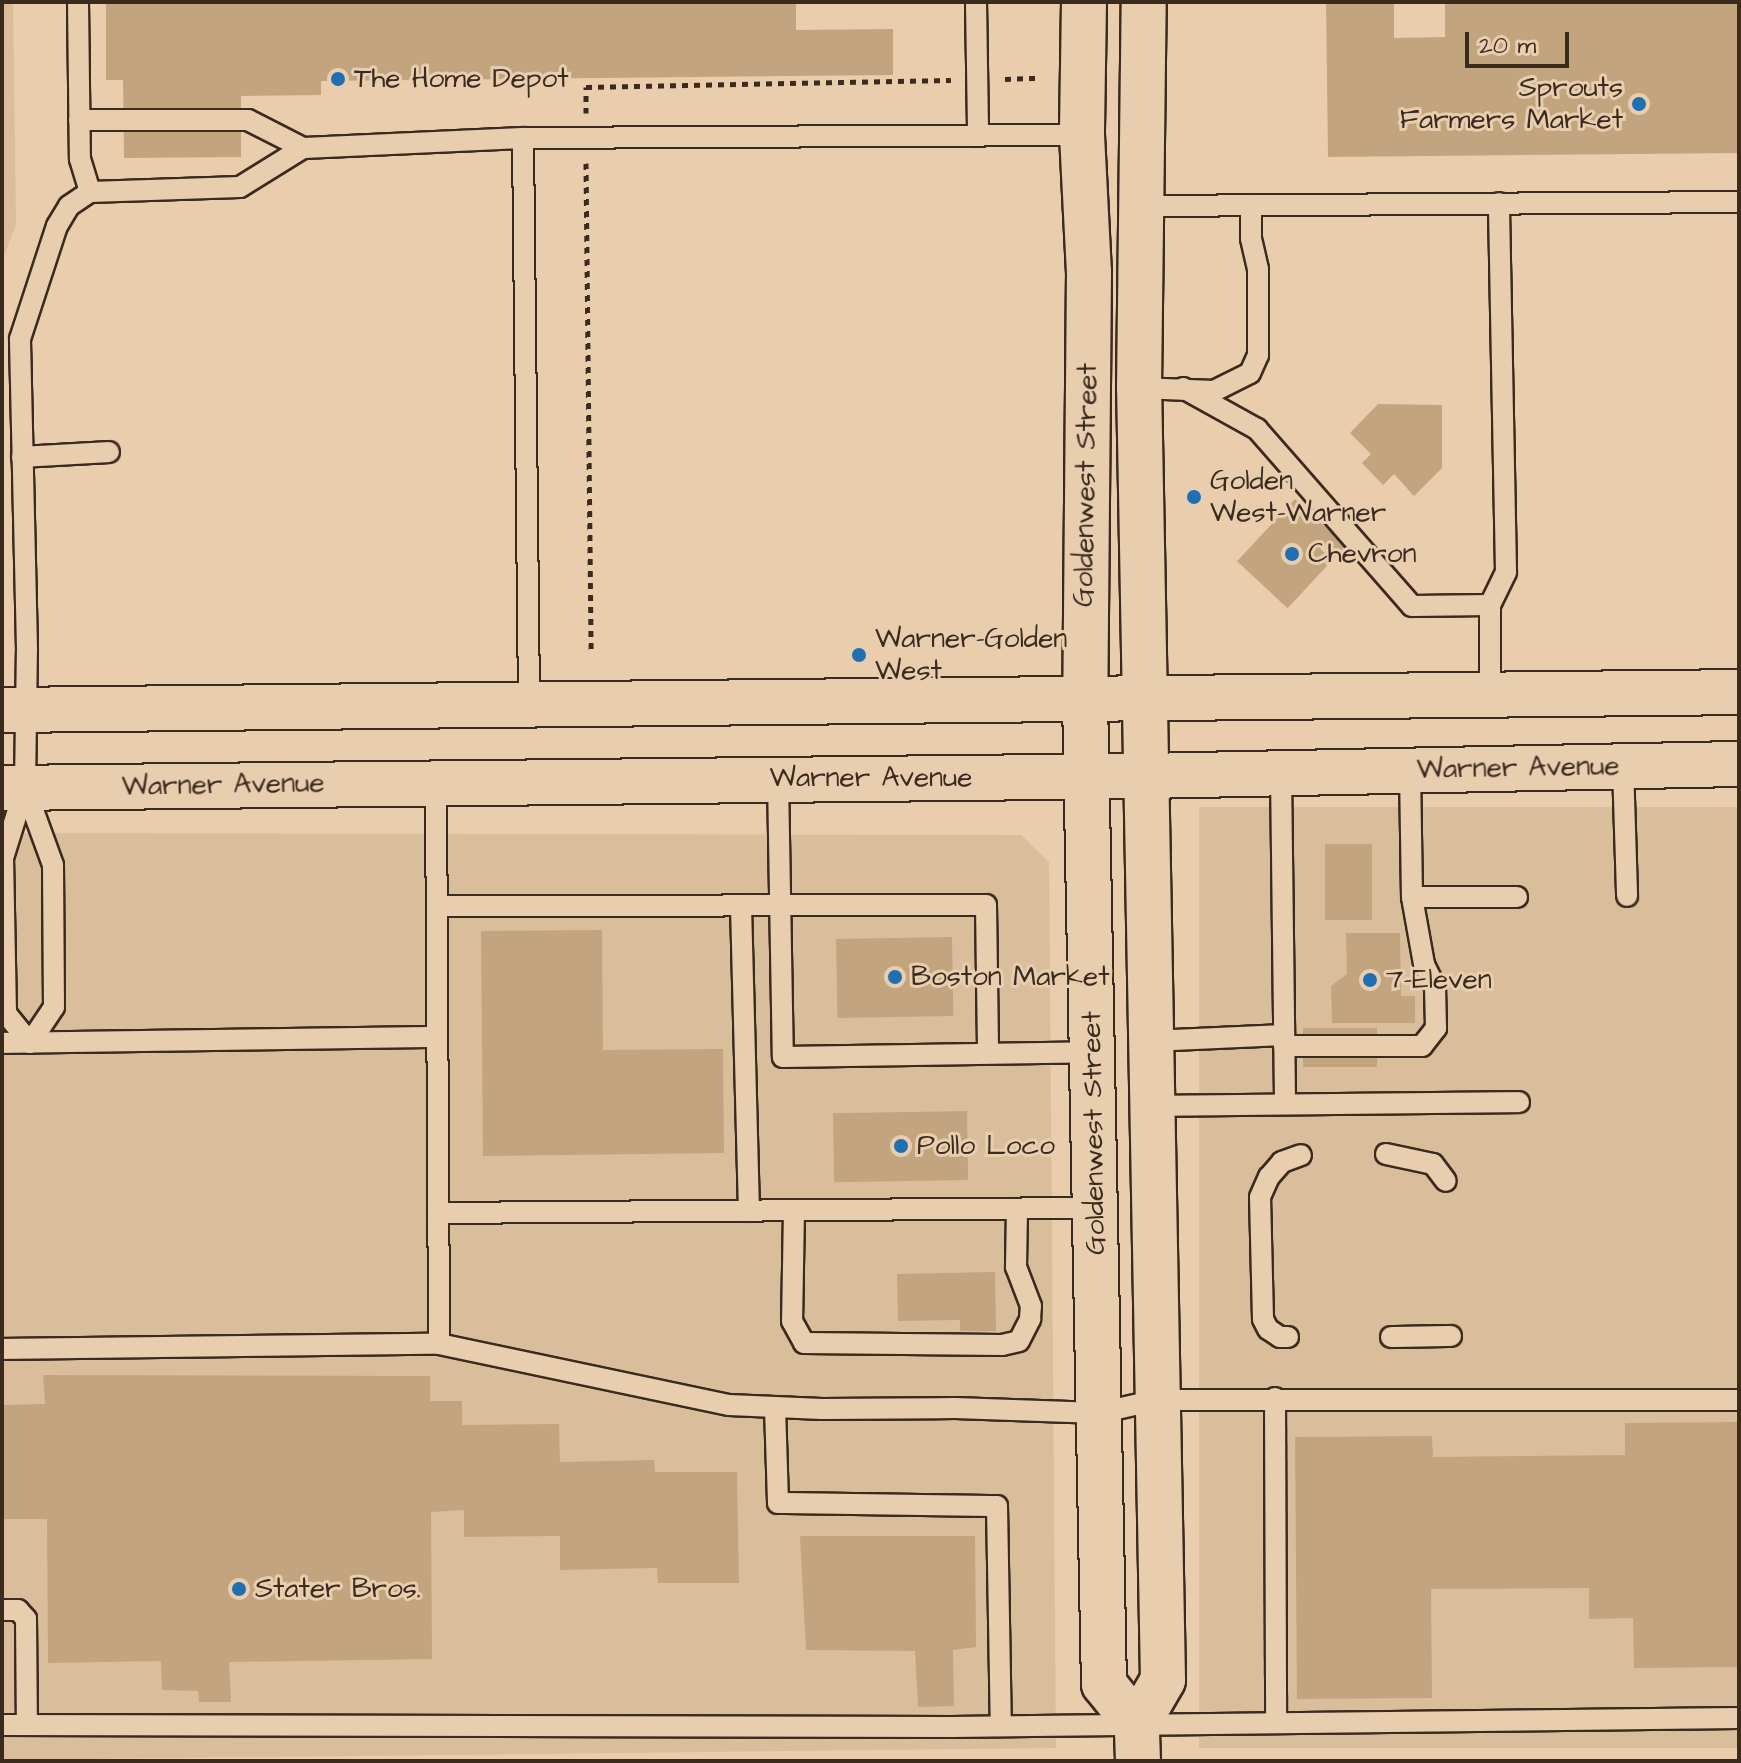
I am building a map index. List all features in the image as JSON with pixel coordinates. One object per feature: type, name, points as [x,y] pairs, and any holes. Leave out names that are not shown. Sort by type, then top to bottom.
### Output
[{"type":"main road","name":"Goldenwest Street","points":[[1084,2],[1082,135],[1089,272],[1085,698],[1104,1684],[1137,1743]]},
{"type":"main road","name":"Goldenwest Street","points":[[1137,1743],[1163,1680],[1139,388],[1144,2]]},
{"type":"main road","points":[[14,709],[1739,692]]},
{"type":"main road","name":"Warner Avenue","points":[[14,788],[436,781],[1088,777],[1739,764]]},
{"type":"lane","points":[[78,2],[80,159],[90,192]]},
{"type":"lane","points":[[976,2],[978,136]]},
{"type":"lane","points":[[79,120],[248,120],[303,148]]},
{"type":"lane","points":[[30,1043],[6,1013],[3,858],[14,788],[22,457],[20,339],[57,226],[69,206],[90,192],[240,187],[303,148],[523,138],[1082,135]]},
{"type":"lane","points":[[523,138],[529,702]]},
{"type":"lane","points":[[1143,206],[1739,202]]},
{"type":"lane","points":[[1490,694],[1490,605],[1506,572],[1499,203]]},
{"type":"lane","points":[[1139,388],[1214,391],[1250,373],[1258,355],[1258,269],[1251,238],[1251,205]]},
{"type":"lane","points":[[1183,388],[1257,429],[1412,606],[1490,605]]},
{"type":"lane","points":[[22,457],[109,452]]},
{"type":"lane","points":[[1623,766],[1627,896]]},
{"type":"lane","points":[[1151,1041],[1284,1041],[1422,1046],[1436,1028],[1435,987],[1424,964],[1412,897],[1410,770]]},
{"type":"lane","points":[[1281,772],[1285,1103]]},
{"type":"lane","points":[[778,779],[783,1057],[1092,1052]]},
{"type":"lane","points":[[436,781],[439,1344]]},
{"type":"lane","points":[[14,788],[53,865],[54,1007],[30,1043]]},
{"type":"lane","points":[[1412,897],[1517,897]]},
{"type":"lane","points":[[437,906],[986,905],[988,1052]]},
{"type":"lane","points":[[741,906],[749,1211]]},
{"type":"lane","points":[[2,1043],[437,1037]]},
{"type":"lane","points":[[1153,1106],[1519,1102]]},
{"type":"lane","points":[[1386,1154],[1433,1164],[1446,1181]]},
{"type":"lane","points":[[1288,1337],[1280,1337],[1268,1329],[1263,1319],[1260,1197],[1269,1177],[1282,1162],[1301,1155]]},
{"type":"lane","points":[[438,1213],[1096,1208]]},
{"type":"lane","points":[[794,1210],[792,1321],[804,1343],[987,1345],[1019,1341],[1030,1319],[1031,1306],[1016,1267],[1017,1209]]},
{"type":"lane","points":[[1391,1337],[1451,1336]]},
{"type":"lane","points":[[2,1349],[439,1344],[729,1405],[775,1407],[1099,1413],[1156,1400],[1739,1400]]},
{"type":"lane","points":[[1275,1398],[1276,1723]]},
{"type":"lane","points":[[775,1407],[778,1503],[997,1506],[1001,1726]]},
{"type":"lane","points":[[2,1610],[18,1610],[26,1619],[27,1725]]},
{"type":"lane","points":[[2,1725],[1001,1726],[1137,1743],[1276,1723],[1739,1718]]},
{"type":"path","points":[[591,654],[586,87],[1041,78]]},
{"type":"shaded area","points":[[2,2],[13,2],[16,224],[2,261]]},
{"type":"shaded area","points":[[1199,807],[1739,807],[1739,1748],[1199,1748]]},
{"type":"shaded area","points":[[2,833],[1021,835],[1049,862],[1056,1748],[2,1760]]},
{"type":"building","name":"The Home Depot","points":[[106,2],[796,2],[796,30],[893,29],[893,75],[321,81],[321,95],[241,96],[241,157],[124,158],[123,80],[106,80]]},
{"type":"building","points":[[1326,2],[1394,2],[1394,38],[1445,37],[1445,2],[1739,2],[1739,153],[1328,157]]},
{"type":"building","points":[[1378,404],[1442,405],[1442,468],[1414,496],[1394,474],[1383,485],[1362,463],[1371,454],[1350,433]]},
{"type":"building","name":"Chevron","points":[[1295,499],[1345,546],[1287,608],[1237,561]]},
{"type":"building","points":[[1325,844],[1372,844],[1372,920],[1325,920]]},
{"type":"building","points":[[602,930],[603,1050],[723,1049],[724,1153],[483,1156],[481,931]]},
{"type":"building","name":"7-Eleven","points":[[1346,933],[1400,933],[1401,996],[1415,996],[1415,1023],[1332,1023],[1331,986],[1347,974]]},
{"type":"building","name":"Boston Market","points":[[952,937],[953,1016],[837,1018],[836,939]]},
{"type":"building","points":[[1303,1028],[1377,1028],[1377,1067],[1303,1067]]},
{"type":"building","name":"Pollo Loco","points":[[967,1111],[968,1180],[834,1182],[833,1113]]},
{"type":"building","points":[[995,1272],[996,1331],[960,1331],[960,1320],[898,1321],[897,1274]]},
{"type":"building","name":"Stater Bros.","points":[[43,1375],[430,1376],[430,1401],[462,1401],[462,1425],[559,1424],[560,1462],[654,1460],[655,1472],[737,1472],[739,1583],[658,1583],[657,1568],[560,1570],[560,1536],[464,1537],[464,1510],[431,1512],[432,1659],[229,1662],[231,1702],[199,1702],[198,1691],[162,1690],[161,1661],[48,1663],[47,1519],[2,1519],[2,1405],[45,1404]]},
{"type":"building","points":[[1739,1422],[1739,1667],[1634,1668],[1633,1618],[1589,1619],[1589,1588],[1431,1589],[1432,1698],[1297,1699],[1295,1437],[1432,1436],[1433,1457],[1625,1455],[1625,1423]]},
{"type":"building","points":[[800,1536],[975,1536],[976,1647],[953,1650],[954,1706],[918,1707],[915,1651],[806,1650]]},
{"type":"place","name":"The Home Depot","points":[[338,79]]},
{"type":"place","name":"Sprouts Farmers Market","points":[[1639,104]]},
{"type":"place","name":"Golden West-Warner","points":[[1194,497]]},
{"type":"place","name":"Chevron","points":[[1292,554]]},
{"type":"place","name":"Warner-Golden West","points":[[859,655]]},
{"type":"place","name":"Boston Market","points":[[895,977]]},
{"type":"place","name":"7-Eleven","points":[[1370,980]]},
{"type":"place","name":"Pollo Loco","points":[[901,1146]]},
{"type":"place","name":"Stater Bros.","points":[[239,1589]]}]
